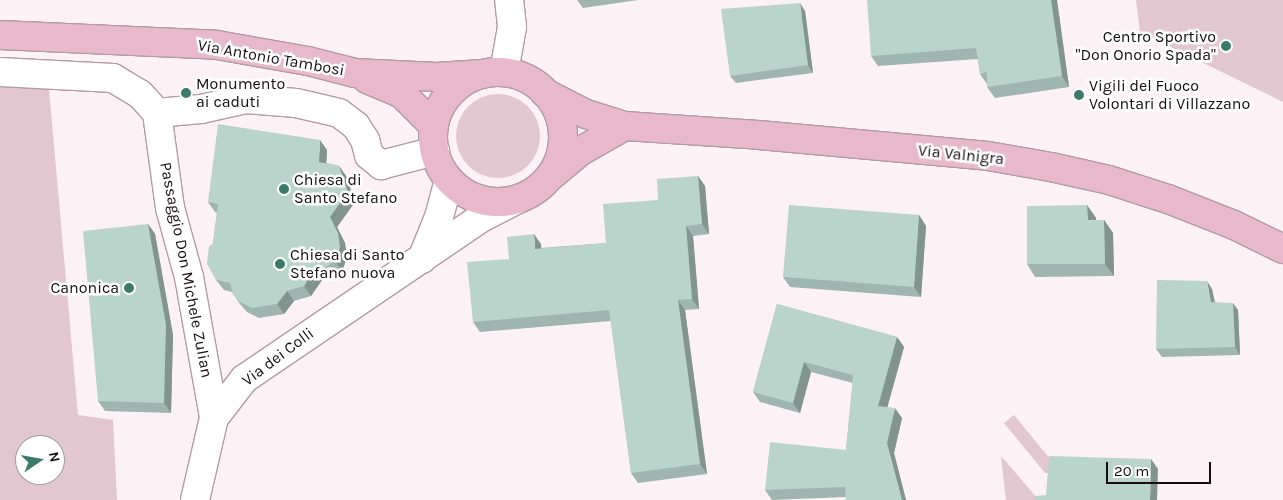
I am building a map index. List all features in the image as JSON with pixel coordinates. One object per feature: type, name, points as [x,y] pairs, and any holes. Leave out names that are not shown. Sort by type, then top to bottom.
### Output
[{"type":"main road","name":"Via Antonio Tambosi","points":[[0,34],[217,45],[308,61],[355,73],[437,77],[493,73]]},
{"type":"main road","points":[[355,73],[402,94],[435,138]]},
{"type":"main road","points":[[550,176],[559,160],[563,142],[561,123],[546,94],[519,75],[493,73],[464,82],[450,93],[440,108],[435,138],[437,161],[448,180],[462,192],[477,199],[496,202],[516,200],[534,191],[579,152],[625,126]]},
{"type":"main road","name":"Via Valnigra","points":[[546,94],[586,114],[625,126],[759,135],[988,156],[1052,167],[1109,180],[1168,200],[1234,225],[1283,249]]},
{"type":"street","points":[[493,73],[512,26],[509,0]]},
{"type":"street","points":[[0,72],[113,78],[140,94],[157,113],[201,109],[246,99],[296,103],[339,113],[356,126],[365,140],[369,155],[382,165],[435,138]]},
{"type":"street","name":"Passaggio Don Michele Zulian","points":[[157,113],[170,208],[189,276],[214,418]]},
{"type":"street","points":[[422,259],[439,217],[448,180]]},
{"type":"street","name":"Via dei Colli","points":[[195,500],[214,418],[244,379],[301,338],[422,259],[479,219],[516,200]]},
{"type":"shaded area","name":"Centro Sportivo \"Don Onorio Spada\"","points":[[1136,0],[1283,0],[1283,102],[1140,32]]},
{"type":"shaded area","points":[[0,85],[49,89],[78,415],[113,420],[117,500],[0,500]]},
{"type":"shaded area","points":[[498,94],[521,101],[533,113],[540,136],[533,159],[521,171],[498,178],[475,171],[463,159],[456,136],[463,113],[475,101]]},
{"type":"shaded area","points":[[1014,415],[1056,466],[1056,473],[1045,473],[1004,423]]},
{"type":"shaded area","points":[[1001,456],[1038,499],[1038,500],[1006,500]]},
{"type":"building","points":[[867,0],[1051,0],[1062,76],[987,87],[987,72],[980,74],[976,48],[871,56]]},
{"type":"building","points":[[800,3],[808,65],[730,76],[721,9]]},
{"type":"building","points":[[218,124],[320,140],[319,162],[339,166],[348,192],[330,217],[338,233],[340,247],[335,261],[324,268],[315,269],[304,286],[287,291],[277,304],[252,308],[240,302],[233,294],[230,283],[216,280],[207,264],[209,247],[213,243],[218,204],[208,202]]},
{"type":"building","points":[[698,176],[702,224],[686,226],[692,299],[678,300],[700,464],[631,473],[609,310],[473,322],[467,262],[509,259],[507,237],[534,234],[535,249],[606,243],[603,204],[658,200],[657,179]]},
{"type":"building","points":[[789,205],[919,215],[914,287],[783,277]]},
{"type":"building","points":[[1087,205],[1088,220],[1104,220],[1105,264],[1027,264],[1027,206]]},
{"type":"building","name":"Canonica","points":[[148,224],[166,325],[164,403],[98,401],[83,231]]},
{"type":"building","points":[[1157,280],[1207,281],[1211,302],[1233,303],[1235,347],[1156,349]]},
{"type":"building","points":[[777,304],[897,337],[878,406],[895,408],[887,443],[902,500],[846,500],[845,487],[765,490],[770,442],[846,450],[853,375],[804,362],[793,403],[753,392]]},
{"type":"building","points":[[1049,456],[1151,459],[1150,500],[1035,500],[1035,496],[1046,495]]},
{"type":"place","name":"Centro Sportivo \"Don Onorio Spada\"","points":[[1226,46]]},
{"type":"place","name":"Monumento ai caduti","points":[[186,93]]},
{"type":"place","name":"Vigili del Fuoco Volontari di Villazzano","points":[[1079,95]]},
{"type":"place","name":"Chiesa di Santo Stefano","points":[[284,189]]},
{"type":"place","name":"Chiesa di Santo Stefano nuova","points":[[280,264]]},
{"type":"place","name":"Canonica","points":[[129,288]]}]
